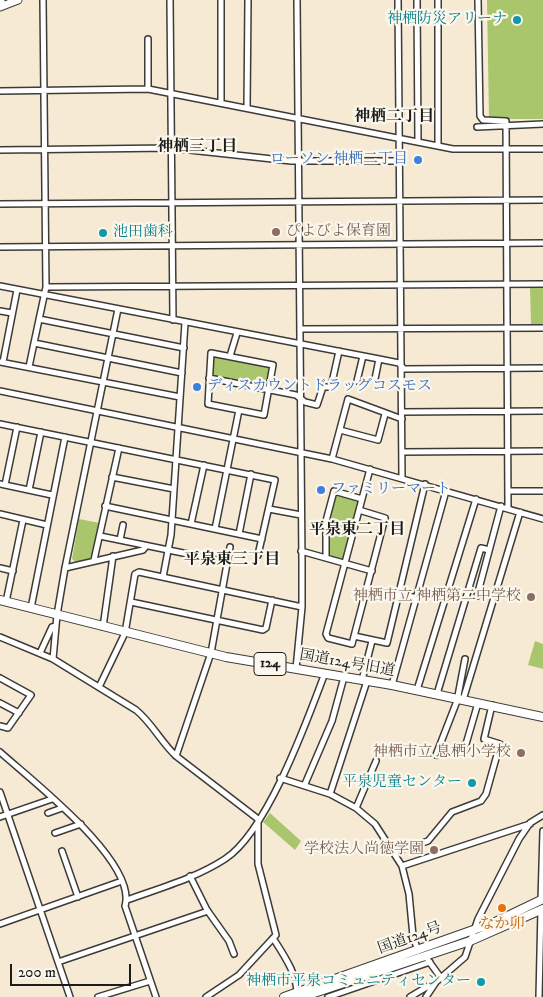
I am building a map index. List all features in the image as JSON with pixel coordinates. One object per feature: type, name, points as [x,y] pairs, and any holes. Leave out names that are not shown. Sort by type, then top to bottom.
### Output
[{"type":"highway","name":"国道124号旧道","points":[[3,601],[211,653],[392,685],[543,717]]},
{"type":"highway","name":"国道124号","points":[[299,995],[474,930],[542,899]]},
{"type":"highway","name":"国道124号","points":[[284,997],[373,977],[428,959],[542,910]]},
{"type":"main road","points":[[0,7],[18,0]]},
{"type":"street","points":[[29,367],[46,287],[43,0]]},
{"type":"street","points":[[170,0],[173,320]]},
{"type":"street","points":[[221,0],[221,103]]},
{"type":"street","points":[[246,108],[248,0]]},
{"type":"street","points":[[296,669],[302,606],[297,0]]},
{"type":"street","points":[[398,0],[402,478]]},
{"type":"street","points":[[417,0],[418,142]]},
{"type":"street","points":[[438,0],[438,146]]},
{"type":"street","points":[[478,0],[480,116],[483,120],[506,121],[508,508]]},
{"type":"street","points":[[148,39],[148,89]]},
{"type":"street","points":[[0,90],[148,89],[453,149],[543,149]]},
{"type":"street","points":[[477,127],[543,124]]},
{"type":"street","points":[[0,150],[171,148],[298,161],[400,160]]},
{"type":"street","points":[[0,204],[543,200]]},
{"type":"street","points":[[0,247],[543,243]]},
{"type":"street","points":[[46,287],[543,284]]},
{"type":"street","points":[[0,286],[399,363],[404,369],[543,368]]},
{"type":"street","points":[[16,290],[8,337],[1,362],[180,397]]},
{"type":"street","points":[[53,659],[57,616],[65,568],[118,309]]},
{"type":"street","points":[[0,311],[12,313]]},
{"type":"street","points":[[39,319],[184,348]]},
{"type":"street","points":[[163,577],[169,551],[172,520],[185,323]]},
{"type":"street","points":[[300,329],[543,328]]},
{"type":"street","points":[[230,356],[237,333]]},
{"type":"street","points":[[0,336],[8,337]]},
{"type":"street","points":[[34,343],[182,373]]},
{"type":"street","points":[[209,378],[269,390],[300,398],[305,402],[317,405],[323,387],[331,386],[339,351]]},
{"type":"street","points":[[212,353],[273,365],[264,415],[208,404],[209,378],[212,353]]},
{"type":"street","points":[[357,382],[363,356]]},
{"type":"street","points":[[375,379],[379,359]]},
{"type":"street","points":[[0,391],[179,426],[332,459],[543,519]]},
{"type":"street","points":[[332,459],[348,399],[402,419]]},
{"type":"street","points":[[215,529],[235,439],[239,410]]},
{"type":"street","points":[[402,412],[543,411]]},
{"type":"street","points":[[340,430],[378,440],[385,414]]},
{"type":"street","points":[[0,424],[275,480],[258,555]]},
{"type":"street","points":[[17,427],[2,484],[52,494]]},
{"type":"street","points":[[29,490],[40,432]]},
{"type":"street","points":[[31,608],[52,494],[65,437]]},
{"type":"street","points":[[94,560],[119,448]]},
{"type":"street","points":[[402,452],[543,451]]},
{"type":"street","points":[[191,524],[204,465]]},
{"type":"street","points":[[359,510],[386,518],[352,644],[328,638],[326,634],[344,563],[370,469]]},
{"type":"street","points":[[239,534],[251,474]]},
{"type":"street","points":[[112,477],[174,489]]},
{"type":"street","points":[[354,636],[387,643],[424,484]]},
{"type":"street","points":[[326,558],[326,521],[334,491],[362,499]]},
{"type":"street","points":[[392,685],[446,491]]},
{"type":"street","points":[[509,491],[543,491]]},
{"type":"street","points":[[417,690],[476,499]]},
{"type":"street","points":[[106,506],[262,539]]},
{"type":"street","points":[[477,596],[501,506]]},
{"type":"street","points":[[269,509],[301,515]]},
{"type":"street","points":[[436,756],[457,701],[460,699],[520,512]]},
{"type":"street","points":[[0,514],[47,525]]},
{"type":"street","points":[[3,601],[13,571],[23,520]]},
{"type":"street","points":[[120,540],[123,525]]},
{"type":"street","points":[[100,536],[227,562]]},
{"type":"street","points":[[65,568],[144,550],[146,546]]},
{"type":"street","points":[[176,756],[211,653],[230,548]]},
{"type":"street","points":[[437,694],[481,548],[489,550]]},
{"type":"street","points":[[302,551],[372,570]]},
{"type":"street","points":[[102,627],[113,556]]},
{"type":"street","points":[[0,568],[13,571]]},
{"type":"street","points":[[99,687],[120,640],[126,633],[135,574],[139,572],[302,606]]},
{"type":"street","points":[[399,594],[417,598]]},
{"type":"street","points":[[131,602],[263,630],[266,628],[272,600]]},
{"type":"street","points":[[40,653],[52,626],[56,626]]},
{"type":"street","points":[[0,637],[53,659],[148,719],[167,748],[258,819],[258,864],[266,900],[276,930],[273,938],[239,975],[206,997]]},
{"type":"street","points":[[330,794],[364,680],[372,641]]},
{"type":"street","points":[[460,699],[465,659]]},
{"type":"street","points":[[127,900],[190,876],[225,859],[234,852],[258,822],[304,730],[326,673]]},
{"type":"street","points":[[305,784],[332,721],[344,677]]},
{"type":"street","points":[[0,678],[31,695],[8,728],[1,728]]},
{"type":"street","points":[[466,744],[478,702]]},
{"type":"street","points":[[0,703],[19,713]]},
{"type":"street","points":[[393,852],[428,841],[452,812],[481,801],[486,794],[500,744],[484,739],[492,705]]},
{"type":"street","points":[[0,752],[81,824],[102,846],[122,882],[127,900],[125,906],[156,997]]},
{"type":"street","points":[[356,808],[376,761]]},
{"type":"street","points":[[280,778],[305,784],[330,794],[356,808],[375,824],[402,866],[409,894],[413,936],[418,951]]},
{"type":"street","points":[[0,792],[70,997]]},
{"type":"street","points":[[0,817],[52,799]]},
{"type":"street","points":[[48,812],[62,808]]},
{"type":"street","points":[[402,866],[530,823],[543,815]]},
{"type":"street","points":[[426,997],[440,978],[465,957],[474,930],[515,847],[530,823]]},
{"type":"street","points":[[56,833],[81,824]]},
{"type":"street","points":[[540,997],[543,831]]},
{"type":"street","points":[[62,851],[78,897]]},
{"type":"street","points":[[190,876],[208,911],[229,941],[234,954]]},
{"type":"street","points":[[0,924],[122,882]]},
{"type":"street","points":[[58,962],[208,911]]},
{"type":"street","points":[[273,938],[294,975],[299,995]]},
{"type":"street","points":[[428,959],[440,978]]},
{"type":"street","points":[[328,997],[373,977]]},
{"type":"street","points":[[98,997],[150,980]]},
{"type":"street","points":[[410,997],[430,985],[433,986]]},
{"type":"green space","points":[[487,0],[543,0],[543,119],[489,119]]},
{"type":"green space","points":[[543,287],[543,324],[531,324],[530,288]]},
{"type":"green space","points":[[213,355],[271,366],[267,387],[211,376]]},
{"type":"green space","points":[[337,494],[357,500],[358,504],[342,560],[329,556],[328,520]]},
{"type":"green space","points":[[79,519],[100,523],[92,559],[77,563],[72,559]]},
{"type":"green space","points":[[535,641],[543,644],[543,669],[528,665]]},
{"type":"green space","points":[[270,813],[301,841],[295,850],[263,822]]},
{"type":"place","name":"神栖防災アリーナ","points":[[517,20]]},
{"type":"place","name":"ローソン 神栖二丁目","points":[[418,160]]},
{"type":"place","name":"ぴよびよ保育園","points":[[276,232]]},
{"type":"place","name":"池田歯科","points":[[103,233]]},
{"type":"place","name":"ディスカウントドラッグコスモス","points":[[197,387]]},
{"type":"place","name":"ファミリーマート","points":[[321,490]]},
{"type":"place","name":"神栖市立 神栖第二中学校","points":[[531,597]]},
{"type":"place","name":"神栖市立 息栖小学校","points":[[521,753]]},
{"type":"place","name":"平泉児童センター","points":[[472,783]]},
{"type":"place","name":"学校法人尚徳学園","points":[[434,850]]},
{"type":"place","name":"なか卯","points":[[502,908]]},
{"type":"place","name":"神栖市平泉コミュニティセンター","points":[[481,982]]},
{"type":"district","name":"神栖二丁目","points":[[394,118]]},
{"type":"district","name":"神栖三丁目","points":[[197,148]]},
{"type":"district","name":"平泉東二丁目","points":[[357,531]]},
{"type":"district","name":"平泉東三丁目","points":[[232,561]]}]
